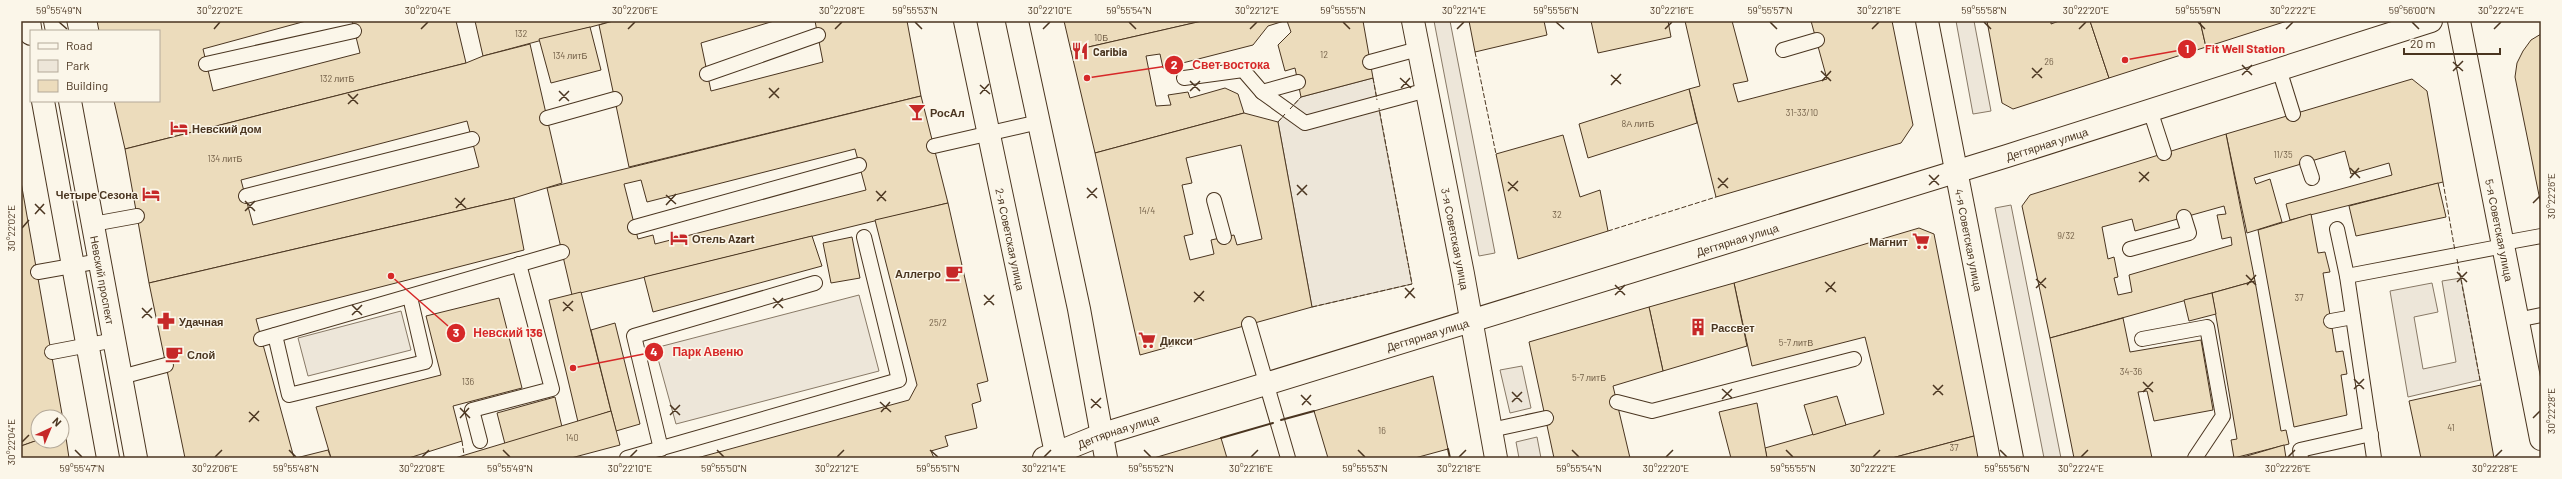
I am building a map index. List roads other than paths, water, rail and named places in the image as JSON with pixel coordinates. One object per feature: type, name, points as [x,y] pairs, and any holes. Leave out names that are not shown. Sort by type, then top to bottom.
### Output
[{"type":"street","name":"2-я Советская улица","points":[[965,21],[989,132],[1052,457]]},
{"type":"street","points":[[1017,21],[1103,434],[1106,458]]},
{"type":"street","name":"3-я Советская улица","points":[[1413,21],[1496,458]]},
{"type":"street","name":"4-я Советская улица","points":[[1926,21],[1957,171],[2012,458]]},
{"type":"street","name":"Дегтярная улица","points":[[1052,457],[1103,434],[1957,171],[2431,21]]},
{"type":"street","name":"5-я Советская улица","points":[[2459,21],[2518,320],[2535,378],[2541,439]]},
{"type":"street","points":[[43,102],[108,458]]},
{"type":"street","name":"Невский проспект","points":[[70,102],[136,458]]},
{"type":"lane","points":[[206,64],[354,31]]},
{"type":"lane","points":[[707,74],[818,35]]},
{"type":"lane","points":[[1783,50],[1816,40]]},
{"type":"lane","points":[[1370,62],[1418,49]]},
{"type":"lane","points":[[2279,69],[2293,114]]},
{"type":"lane","points":[[1184,78],[1243,70],[1262,92],[1305,123],[1427,90]]},
{"type":"lane","points":[[1262,92],[1298,82]]},
{"type":"lane","points":[[547,118],[615,99]]},
{"type":"lane","points":[[2150,110],[2164,154]]},
{"type":"lane","points":[[934,146],[989,132],[1039,122]]},
{"type":"lane","points":[[246,196],[472,139]]},
{"type":"lane","points":[[2307,163],[2312,178]]},
{"type":"lane","points":[[635,227],[860,166]]},
{"type":"lane","points":[[1214,200],[1224,237]]},
{"type":"lane","points":[[93,224],[137,216]]},
{"type":"lane","points":[[2130,250],[2189,233],[2184,217]]},
{"type":"lane","points":[[2337,229],[2347,276],[2374,458]]},
{"type":"lane","points":[[2347,276],[2541,236]]},
{"type":"lane","points":[[627,458],[899,380],[864,237]]},
{"type":"lane","points":[[261,339],[562,252]]},
{"type":"lane","points":[[38,272],[100,261]]},
{"type":"lane","points":[[480,441],[472,410],[552,389],[519,264]]},
{"type":"lane","points":[[661,449],[634,336],[815,283]]},
{"type":"lane","points":[[275,335],[289,395],[425,362],[410,297]]},
{"type":"lane","points":[[2518,320],[2541,315]]},
{"type":"lane","points":[[2331,321],[2353,317]]},
{"type":"lane","points":[[1249,324],[1288,458]]},
{"type":"lane","points":[[2142,339],[2207,327],[2223,416],[2195,458]]},
{"type":"lane","points":[[52,352],[115,340]]},
{"type":"lane","points":[[1617,402],[1652,411],[1854,359]]},
{"type":"lane","points":[[121,377],[166,365]]},
{"type":"lane","points":[[1491,430],[1546,418]]},
{"type":"lane","points":[[2301,458],[2300,450],[2371,434]]},
{"type":"place","name":"Caribia","points":[[1080,51]]},
{"type":"place","name":"Fit Well Station","points":[[2125,60]]},
{"type":"place","name":"Свет востока","points":[[1087,78]]},
{"type":"place","name":"РосАл","points":[[917,112]]},
{"type":"place","name":"Невский дом","points":[[179,128]]},
{"type":"place","name":"Четыре Сезона","points":[[151,194]]},
{"type":"place","name":"Отель Azart","points":[[679,238]]},
{"type":"place","name":"Магнит","points":[[1921,241]]},
{"type":"place","name":"Аллегро","points":[[954,273]]},
{"type":"place","name":"Невский 136","points":[[391,276]]},
{"type":"place","name":"Удачная","points":[[166,321]]},
{"type":"place","name":"Рассвет","points":[[1698,327]]},
{"type":"place","name":"Дикси","points":[[1147,340]]},
{"type":"place","name":"Слой","points":[[174,354]]},
{"type":"place","name":"Парк Авеню","points":[[573,368]]}]
